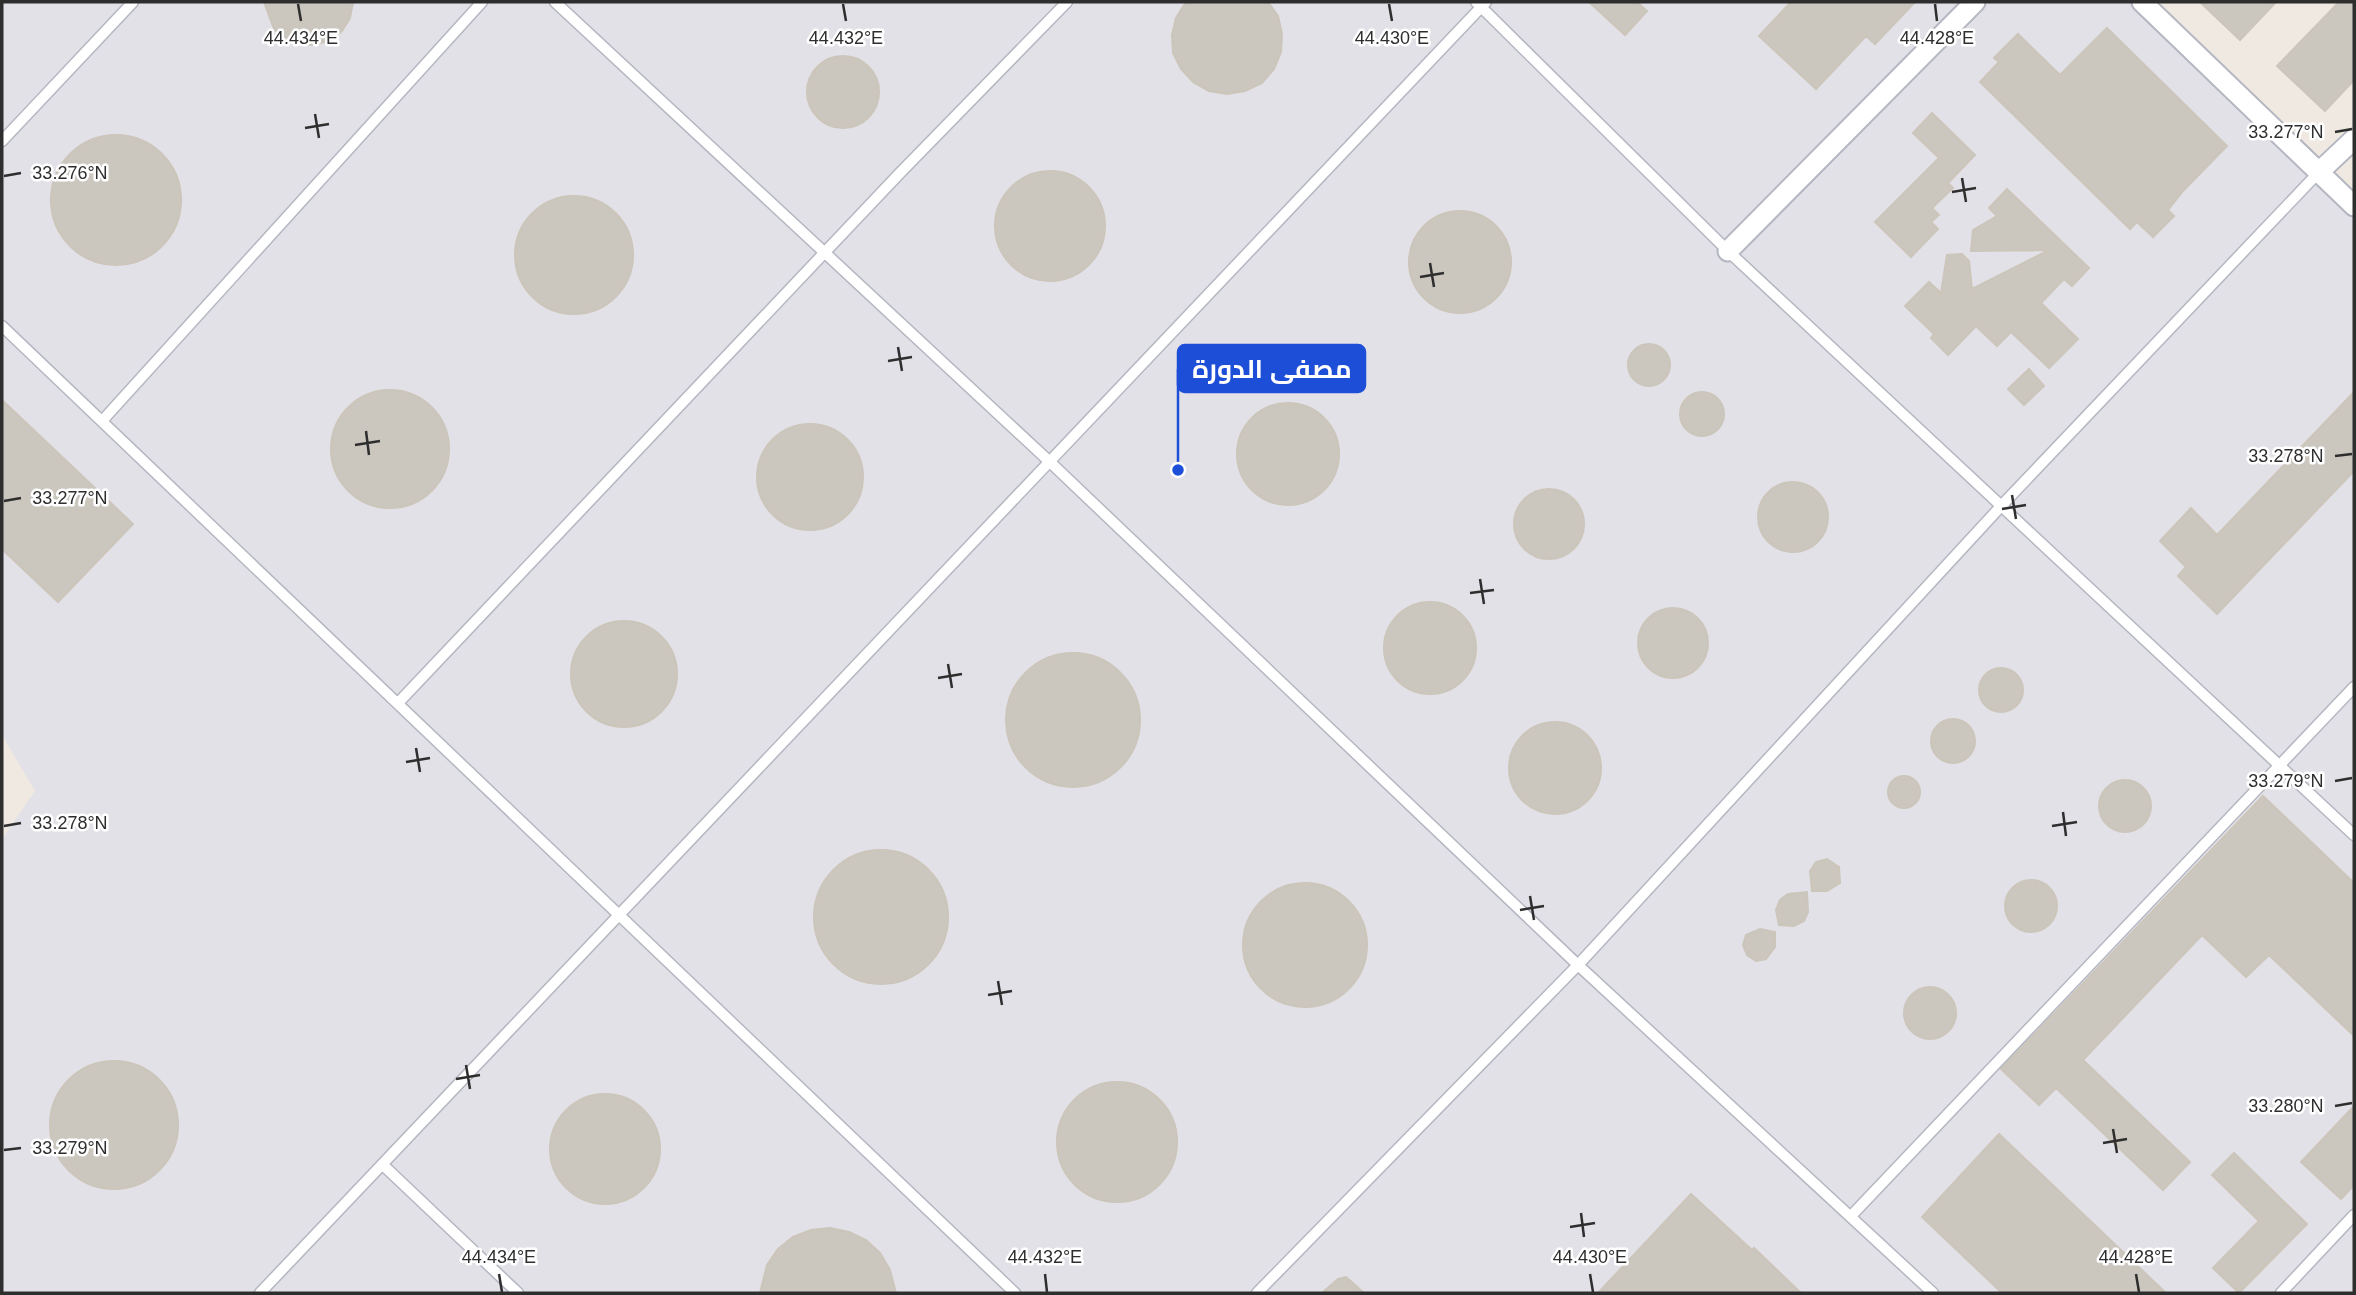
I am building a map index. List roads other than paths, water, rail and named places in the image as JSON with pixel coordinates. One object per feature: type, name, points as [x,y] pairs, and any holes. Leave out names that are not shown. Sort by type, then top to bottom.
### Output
[{"type":"street","points":[[1728,251],[1975,2]]},
{"type":"street","points":[[2142,2],[2354,206]]},
{"type":"street","points":[[2319,172],[2354,139]]},
{"type":"lane","points":[[2,141],[133,2]]},
{"type":"lane","points":[[102,421],[482,2]]},
{"type":"lane","points":[[555,2],[1051,463],[1578,965],[1933,1293]]},
{"type":"lane","points":[[398,703],[1067,2]]},
{"type":"lane","points":[[260,1293],[619,913],[1051,463],[1481,3],[1728,251],[2354,835]]},
{"type":"lane","points":[[1257,1293],[1578,965],[2003,505],[2319,172]]},
{"type":"lane","points":[[2,326],[1015,1293]]},
{"type":"lane","points":[[1851,1216],[2354,687]]},
{"type":"lane","points":[[383,1165],[518,1293]]},
{"type":"lane","points":[[2281,1293],[2354,1215]]},
{"type":"place","name":"مصفى الدورة","points":[[1178,470]]}]
